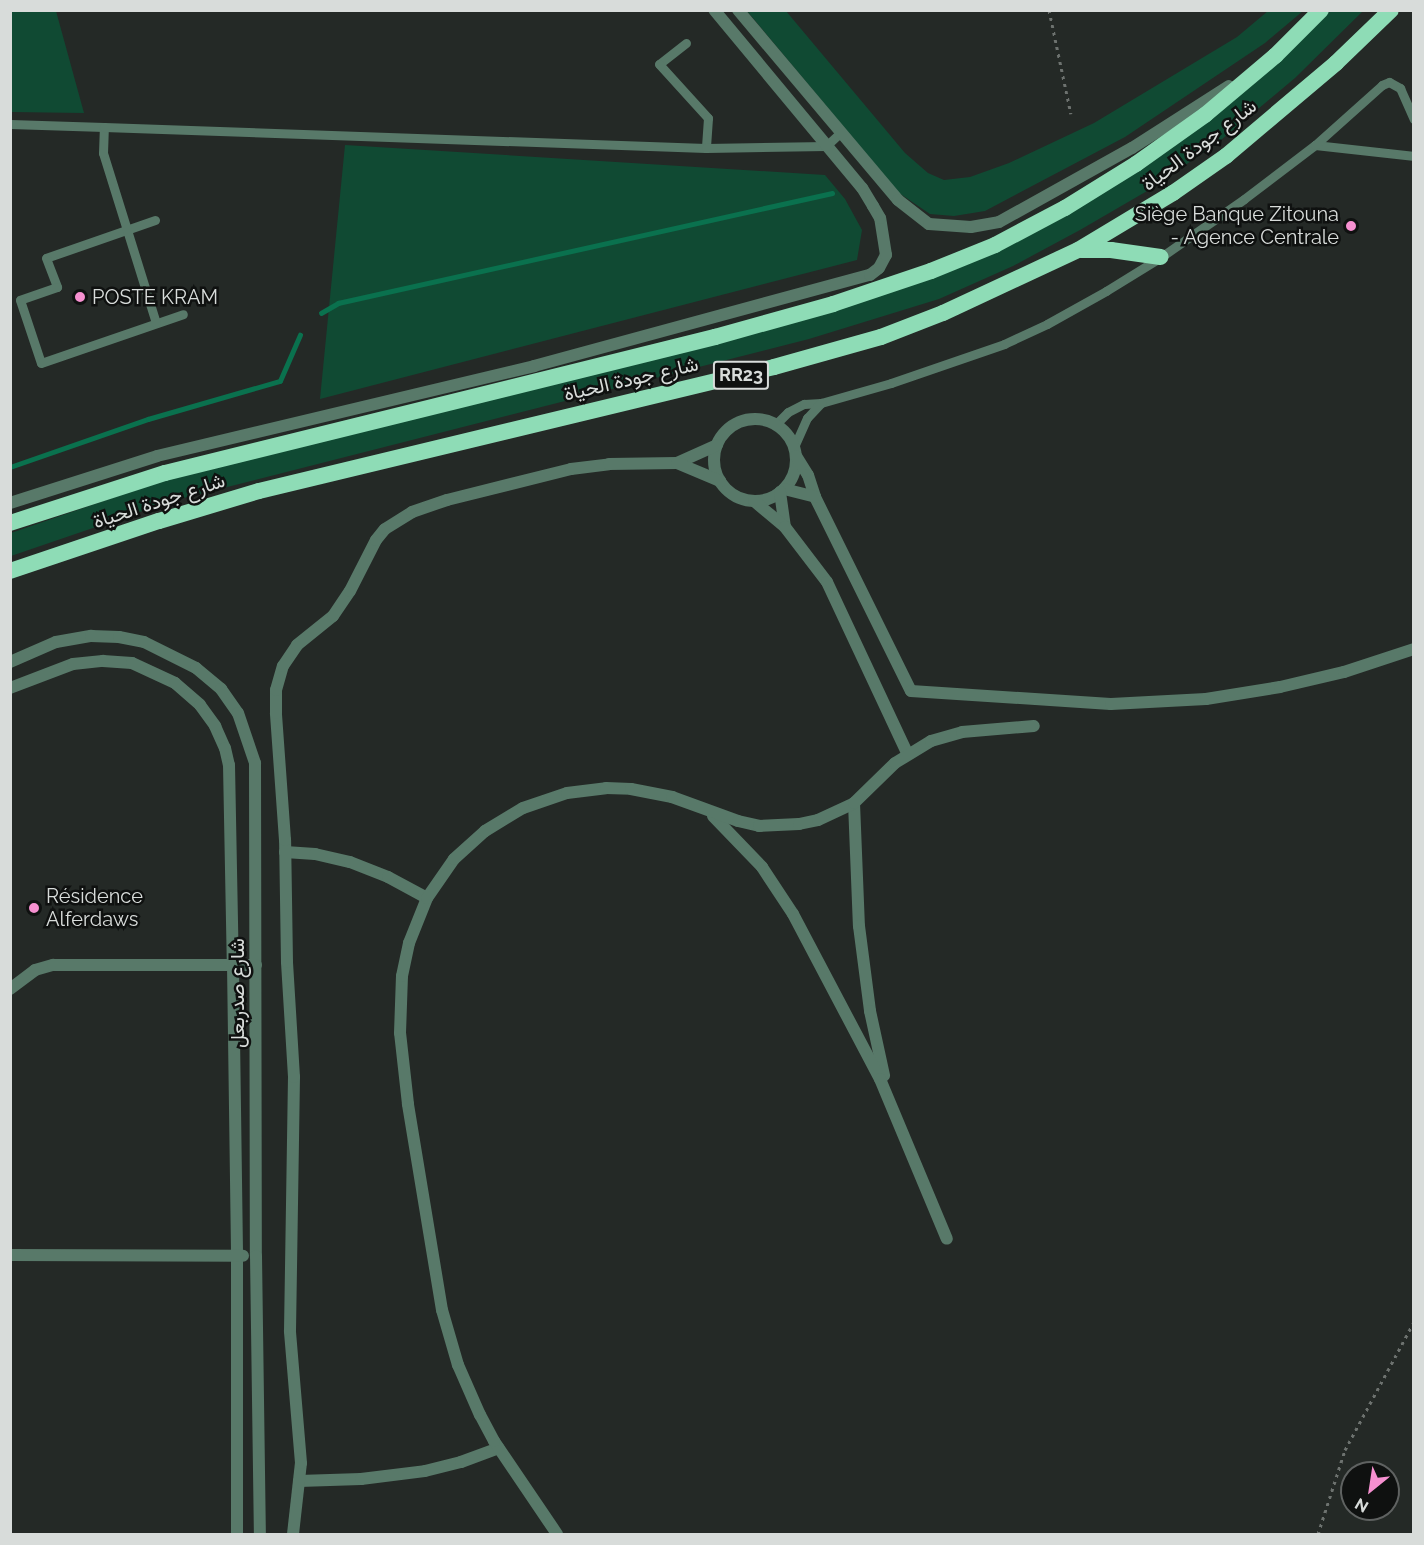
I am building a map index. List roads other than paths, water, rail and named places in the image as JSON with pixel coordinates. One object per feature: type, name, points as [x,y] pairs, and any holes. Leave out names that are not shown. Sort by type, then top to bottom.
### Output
[{"type":"highway","name":"شارع جودة الحياة","points":[[10,523],[165,473],[716,337],[833,304],[931,271],[995,245],[1065,208],[1136,164],[1205,115],[1275,56],[1321,10]]},
{"type":"highway","name":"شارع جودة الحياة","points":[[10,571],[159,521],[259,491],[774,367],[881,337],[943,313],[1077,250],[1173,193],[1226,156],[1336,63],[1391,10]]},
{"type":"highway","points":[[1077,250],[1111,250],[1161,257]]},
{"type":"street","points":[[10,503],[157,456],[534,366],[870,275],[879,268],[886,255],[880,218],[862,188],[714,10]]},
{"type":"street","points":[[738,10],[912,213],[929,224],[971,227],[999,222],[1132,148],[1275,56]]},
{"type":"street","points":[[720,481],[714,459],[717,445],[725,432],[743,421],[764,420],[776,424],[785,432],[808,475],[815,496],[910,691],[1111,704],[1206,699],[1280,687],[1333,675],[1413,649]]},
{"type":"street","points":[[677,464],[717,445]]},
{"type":"street","points":[[293,1534],[299,1481],[300,1435],[291,1368],[290,1331],[294,1077],[287,962],[285,852],[276,713],[278,678],[290,653],[333,616],[342,605],[372,547],[385,529],[395,521],[429,506],[571,469],[609,464],[677,464],[720,481],[729,491],[741,498],[754,501],[768,499],[782,491],[794,473],[795,451]]},
{"type":"street","points":[[782,491],[815,496]]},
{"type":"street","points":[[782,491],[785,527]]},
{"type":"street","points":[[754,501],[785,527],[827,582],[907,753]]},
{"type":"street","name":"شارع صدربعل","points":[[10,662],[56,642],[91,636],[119,637],[144,642],[196,668],[221,689],[238,713],[255,763],[256,1256],[260,1534]]},
{"type":"street","name":"شارع صدربعل","points":[[10,688],[73,664],[103,661],[132,663],[175,683],[200,705],[215,726],[229,765],[237,1256],[237,1534]]},
{"type":"street","points":[[557,1534],[499,1448],[468,1392],[448,1336],[403,1065],[400,1033],[402,976],[409,944],[427,898],[454,859],[485,831],[523,808],[544,800],[588,789],[631,789],[672,797],[738,821],[781,827],[818,820],[854,803],[907,753],[931,741],[962,732],[1034,726]]},
{"type":"street","points":[[854,803],[859,927],[870,1011],[892,1104]]},
{"type":"street","points":[[705,809],[735,836],[779,891],[892,1104],[947,1239]]},
{"type":"street","points":[[285,852],[315,854],[350,862],[388,877],[427,898]]},
{"type":"street","points":[[10,989],[35,970],[53,965],[256,965]]},
{"type":"street","points":[[848,1018],[870,1011]]},
{"type":"street","points":[[10,1255],[256,1256]]},
{"type":"street","points":[[299,1481],[372,1478],[425,1471],[461,1462],[499,1448]]},
{"type":"lane","points":[[686,43],[659,64],[708,118],[706,148]]},
{"type":"lane","points":[[776,424],[795,407],[821,403],[891,383],[1004,344],[1047,324],[1161,257],[1316,145],[1382,85],[1389,82],[1400,88],[1413,119]]},
{"type":"lane","points":[[10,124],[706,148],[826,146],[841,132]]},
{"type":"lane","points":[[104,126],[103,153],[156,323]]},
{"type":"lane","points":[[1316,145],[1413,156]]},
{"type":"lane","points":[[155,220],[46,258],[57,288],[20,300],[41,363],[183,314]]},
{"type":"lane","points":[[795,451],[807,418],[821,403]]},
{"type":"waterway","points":[[321,313],[338,303],[832,193]]},
{"type":"waterway","points":[[10,467],[148,419],[280,381],[300,335]]},
{"type":"place","name":"Siège Banque Zitouna - Agence Centrale","points":[[1351,226]]},
{"type":"place","name":"POSTE KRAM","points":[[80,297]]},
{"type":"place","name":"Résidence Alferdaws","points":[[34,908]]}]
